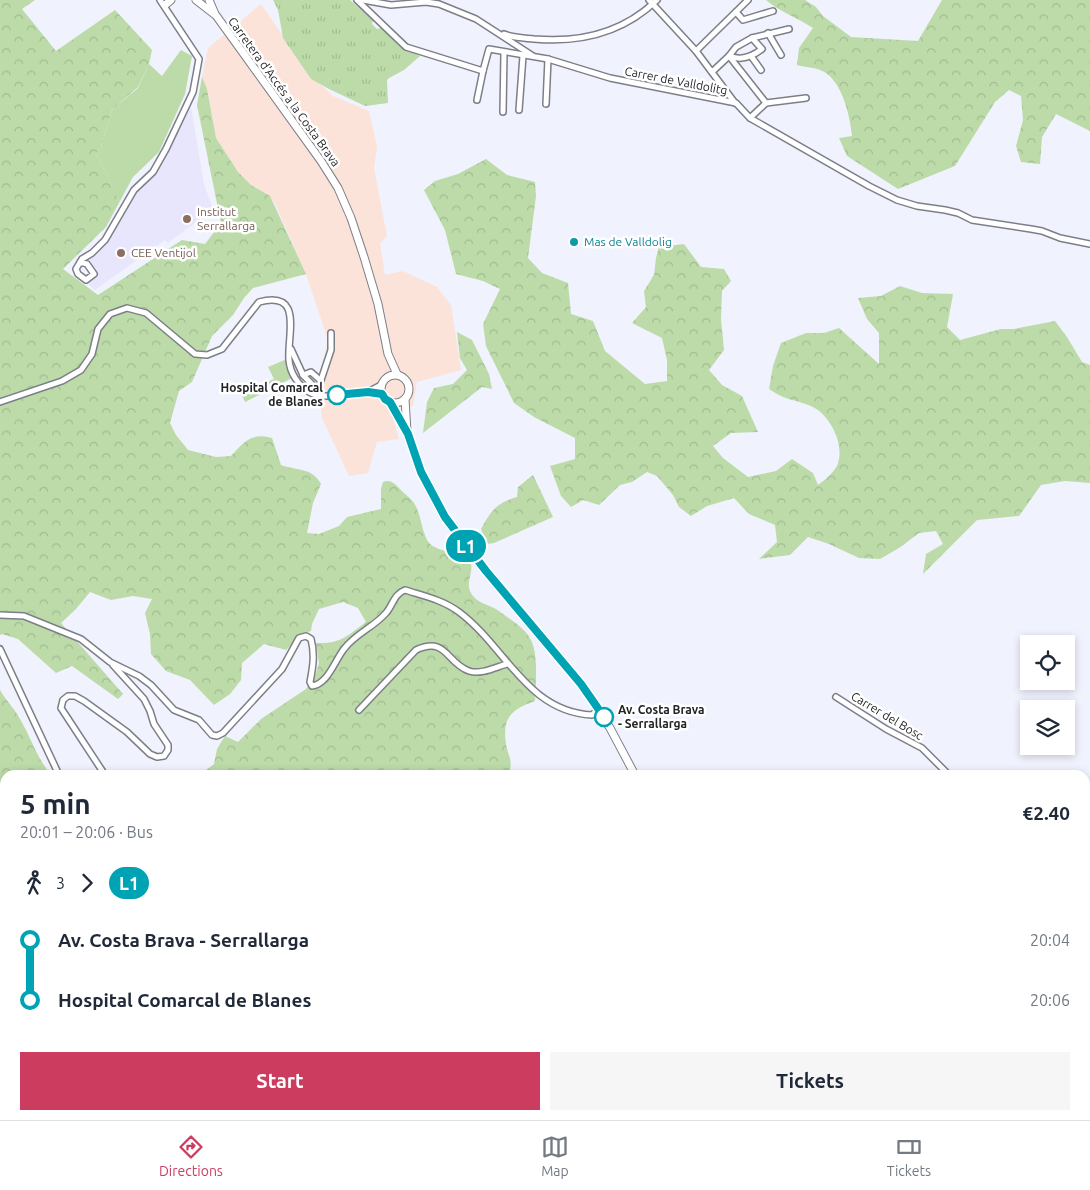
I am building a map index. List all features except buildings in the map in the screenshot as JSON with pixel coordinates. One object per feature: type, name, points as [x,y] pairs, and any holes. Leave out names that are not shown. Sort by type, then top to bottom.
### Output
[{"type":"main road","name":"Carretera d'Accés a la Costa Brava","points":[[196,0],[215,14]]},
{"type":"main road","name":"Carretera d'Accés a la Costa Brava","points":[[209,0],[215,14],[322,160],[338,188],[351,218],[364,257],[378,304],[388,354],[397,374]]},
{"type":"main road","name":"Carretera d'Accés a la Costa Brava","points":[[386,377],[388,354]]},
{"type":"main road","points":[[397,374],[405,378],[409,385],[409,392],[405,399],[397,403],[385,399],[382,394],[381,385],[386,377],[397,374]]},
{"type":"main road","points":[[405,399],[408,434]]},
{"type":"main road","points":[[390,402],[408,434],[421,472],[445,517],[468,549],[581,684],[599,709],[632,770]]},
{"type":"street","points":[[357,0],[406,47],[483,71],[477,100]]},
{"type":"street","points":[[363,0],[391,5],[426,2],[439,4],[476,19],[535,57]]},
{"type":"street","points":[[696,51],[748,0]]},
{"type":"street","points":[[496,31],[507,36],[531,39],[554,41],[579,39],[600,34],[621,25],[639,14],[653,1],[696,51],[736,103]]},
{"type":"street","points":[[80,262],[105,240],[134,190],[152,172],[166,149],[193,92],[199,59],[166,2]]},
{"type":"street","points":[[736,12],[744,20],[773,12]]},
{"type":"street","points":[[712,72],[736,47],[752,38],[789,29]]},
{"type":"street","points":[[768,34],[781,55]]},
{"type":"street","points":[[729,56],[735,59],[751,56],[762,49],[752,38]]},
{"type":"street","name":"Carrer de Valldolitg","points":[[483,71],[489,50],[535,57],[610,78],[736,103],[750,118],[897,200],[917,206],[958,213],[972,220],[1042,231],[1060,238],[1090,244]]},
{"type":"street","points":[[503,112],[504,53]]},
{"type":"street","points":[[518,110],[523,56]]},
{"type":"street","points":[[729,56],[766,103]]},
{"type":"street","points":[[751,56],[761,70]]},
{"type":"street","points":[[546,104],[548,60]]},
{"type":"street","points":[[750,118],[766,103],[806,98]]},
{"type":"street","points":[[0,402],[62,381],[81,370],[92,354],[98,329],[110,314],[127,308],[146,313],[195,354],[207,355],[222,349],[259,302],[277,299],[288,307],[289,360],[292,373],[300,384],[309,392],[318,396],[368,392],[382,394]]},
{"type":"street","points":[[318,389],[331,350],[330,333]]},
{"type":"street","points":[[290,345],[303,375],[323,396]]},
{"type":"street","points":[[303,375],[311,372],[320,380]]},
{"type":"street","points":[[368,392],[381,385]]},
{"type":"street","points":[[309,392],[318,389]]},
{"type":"street","points":[[110,662],[139,676],[151,685],[174,710],[200,720],[212,735],[217,736],[223,732],[282,669],[299,638],[306,636],[310,639],[313,648],[314,665],[310,682],[312,686],[316,686],[326,677],[345,647],[386,613],[395,598],[401,591],[405,590],[448,604],[461,613],[482,632],[507,664],[535,692],[558,707],[578,714],[592,715],[599,709]]},
{"type":"street","points":[[0,615],[24,616],[65,632],[91,645],[110,662],[144,699],[154,724],[168,745],[168,750],[164,756],[157,757],[150,754],[127,732],[75,696],[68,696],[63,700],[61,708],[102,770]]},
{"type":"street","points":[[359,710],[416,650],[424,646],[434,645],[445,651],[470,672],[482,672],[507,664]]},
{"type":"street","points":[[0,649],[57,770]]},
{"type":"street","name":"Carrer del Bosc","points":[[836,697],[886,729],[922,748],[944,770]]},
{"type":"shaded area","points":[[261,4],[311,76],[333,96],[369,111],[377,147],[374,168],[387,236],[380,243],[385,275],[403,271],[437,287],[451,305],[461,370],[417,382],[413,406],[391,412],[399,439],[377,442],[368,473],[349,476],[322,418],[320,400],[323,364],[328,340],[306,274],[270,196],[251,185],[238,172],[216,138],[207,89],[202,77],[208,48]]},
{"type":"shaded area","points":[[191,107],[204,184],[213,209],[168,243],[165,240],[95,290],[85,281],[96,273],[84,259],[106,241],[135,191],[157,172]]},
{"type":"green space","points":[[0,0],[35,0],[22,9],[56,51],[115,10],[152,50],[149,64],[138,87],[112,110],[101,147],[96,154],[120,201],[106,227],[63,269],[98,295],[182,240],[205,244],[221,223],[197,105],[202,77],[207,89],[216,138],[238,172],[251,185],[270,196],[306,274],[253,288],[233,315],[212,336],[192,382],[179,391],[170,423],[176,435],[188,450],[216,457],[231,456],[253,437],[265,436],[272,438],[281,465],[309,472],[321,484],[313,503],[307,533],[319,534],[339,526],[347,517],[381,509],[383,482],[393,482],[414,503],[427,540],[436,548],[460,556],[471,564],[469,588],[474,597],[480,602],[498,610],[527,633],[533,644],[536,666],[535,701],[514,711],[507,721],[505,735],[511,762],[510,770],[206,770],[214,764],[217,749],[225,736],[238,742],[261,719],[306,689],[315,676],[319,663],[316,643],[332,642],[343,638],[366,622],[358,608],[343,602],[319,609],[311,631],[302,634],[286,650],[264,644],[242,663],[241,680],[230,694],[214,705],[190,680],[166,671],[151,654],[150,634],[145,613],[152,599],[133,596],[111,600],[90,592],[61,623],[123,694],[118,699],[72,666],[56,673],[18,639],[0,635]]},
{"type":"green space","points":[[273,0],[350,0],[373,20],[372,24],[377,29],[381,28],[399,46],[420,56],[404,70],[387,80],[388,103],[365,106],[311,79],[283,38],[278,10]]},
{"type":"green space","points":[[766,0],[805,0],[851,37],[918,41],[942,0],[1090,0],[1090,131],[1056,114],[1042,137],[1040,164],[1021,162],[1016,146],[1023,120],[1021,96],[1009,90],[995,102],[955,166],[898,189],[847,156],[839,138],[852,136],[844,98],[828,74],[817,69],[797,65],[799,48],[813,28]]},
{"type":"green space","points":[[181,50],[192,56],[185,94],[159,152],[133,177],[120,201],[113,192],[113,187],[96,154],[101,147],[112,110],[138,88],[149,64],[162,76]]},
{"type":"green space","points":[[486,159],[507,175],[535,182],[536,196],[528,258],[542,273],[568,283],[571,314],[593,321],[605,351],[645,384],[667,381],[667,360],[662,338],[632,323],[646,307],[644,291],[654,275],[659,247],[684,244],[701,267],[724,269],[731,281],[722,291],[721,319],[724,350],[709,370],[722,385],[742,396],[758,432],[731,433],[713,446],[723,458],[748,477],[776,471],[792,459],[813,473],[818,485],[837,466],[840,451],[836,435],[823,415],[806,404],[784,397],[769,389],[773,366],[781,343],[806,333],[824,333],[839,328],[879,364],[879,333],[867,319],[858,298],[881,296],[900,286],[922,293],[953,294],[947,327],[960,340],[1001,329],[1014,329],[1055,321],[1082,362],[1090,365],[1090,483],[1065,481],[1041,485],[1019,516],[977,520],[923,574],[926,554],[943,544],[936,531],[919,533],[880,559],[859,558],[829,544],[808,537],[790,555],[759,559],[777,542],[775,525],[749,514],[734,498],[707,506],[691,516],[679,507],[673,495],[657,476],[647,472],[632,482],[620,485],[599,505],[583,500],[571,507],[561,496],[550,466],[575,459],[575,438],[534,417],[514,403],[486,346],[483,324],[500,289],[483,281],[456,274],[445,230],[424,190],[435,181],[458,174]]},
{"type":"green space","points":[[457,332],[472,340],[489,374],[492,389],[482,387],[423,433],[427,402],[434,388],[453,384],[467,370],[460,358]]},
{"type":"green space","points":[[287,359],[289,374],[292,378],[245,402],[241,393],[274,379],[268,367]]},
{"type":"green space","points":[[533,475],[553,517],[494,543],[487,544],[481,529],[488,517],[499,505],[517,497],[518,487]]},
{"type":"green space","points":[[0,690],[18,715],[47,770],[0,770]]},
{"type":"bus line","name":"L1","points":[[337,395],[368,392],[382,394],[390,402],[408,434],[421,472],[445,517],[468,549],[581,684],[604,717]]},
{"type":"place","name":"Institut Serrallarga","points":[[187,219]]},
{"type":"place","name":"Mas de Valldolig","points":[[574,242]]},
{"type":"place","name":"CEE Ventijol","points":[[121,253]]},
{"type":"place","name":"Hospital Comarcal de Blanes","points":[[337,395]]},
{"type":"place","name":"Av. Costa Brava - Serrallarga","points":[[604,717]]}]
